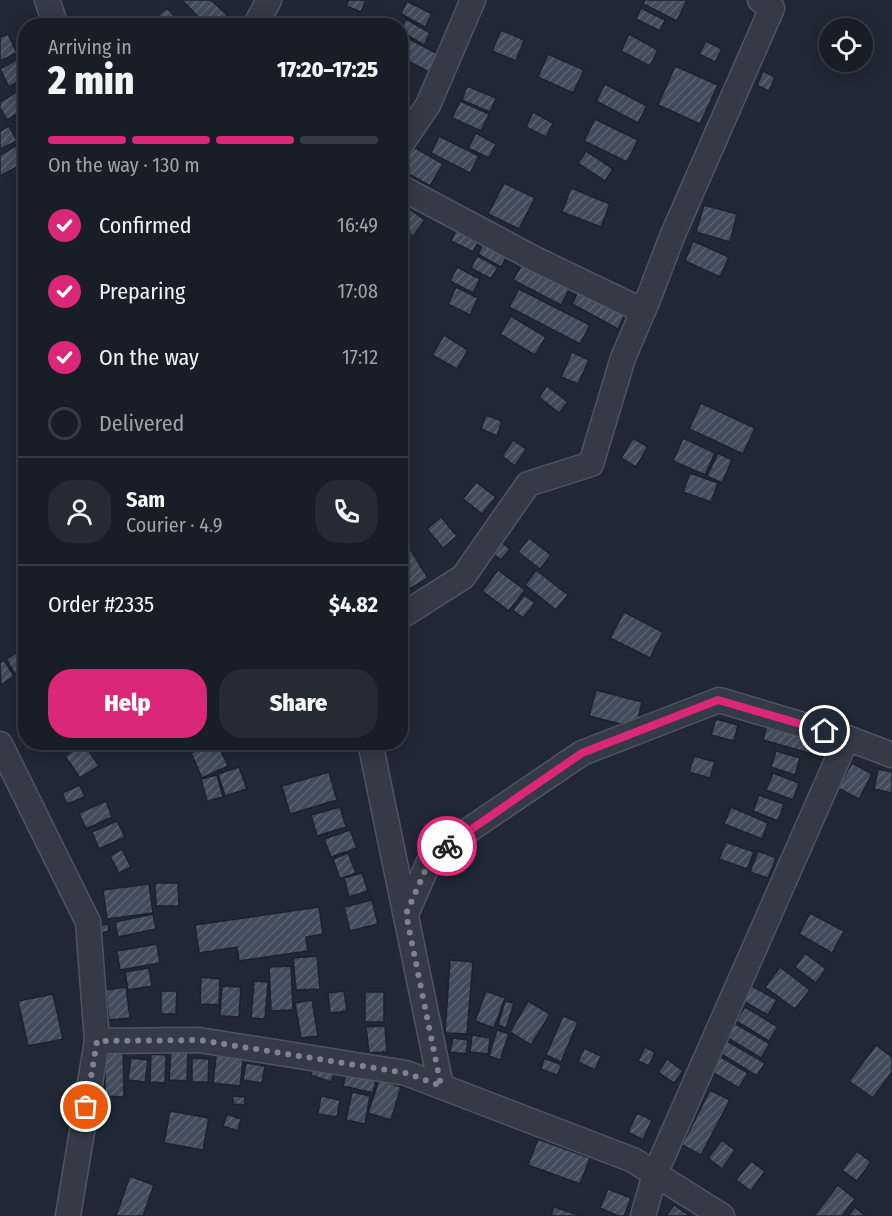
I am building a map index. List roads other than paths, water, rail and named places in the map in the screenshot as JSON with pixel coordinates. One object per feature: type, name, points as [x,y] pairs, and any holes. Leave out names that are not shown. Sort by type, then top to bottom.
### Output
[{"type":"street","points":[[47,0],[53,18]]},
{"type":"street","points":[[259,18],[269,0]]},
{"type":"street","points":[[408,134],[428,105],[473,0]]},
{"type":"street","points":[[408,612],[463,577],[528,484],[591,464],[623,358],[671,239],[772,8],[760,0]]},
{"type":"street","points":[[408,191],[535,259],[643,311]]},
{"type":"street","points":[[406,914],[432,855],[582,753],[718,700],[847,738],[892,755]]},
{"type":"street","points":[[643,1216],[655,1174],[847,738]]},
{"type":"street","points":[[0,744],[88,922],[97,1041],[68,1216]]},
{"type":"street","points":[[372,750],[441,1086]]},
{"type":"street","points":[[97,1041],[199,1040],[406,1073],[633,1160],[722,1216]]}]
